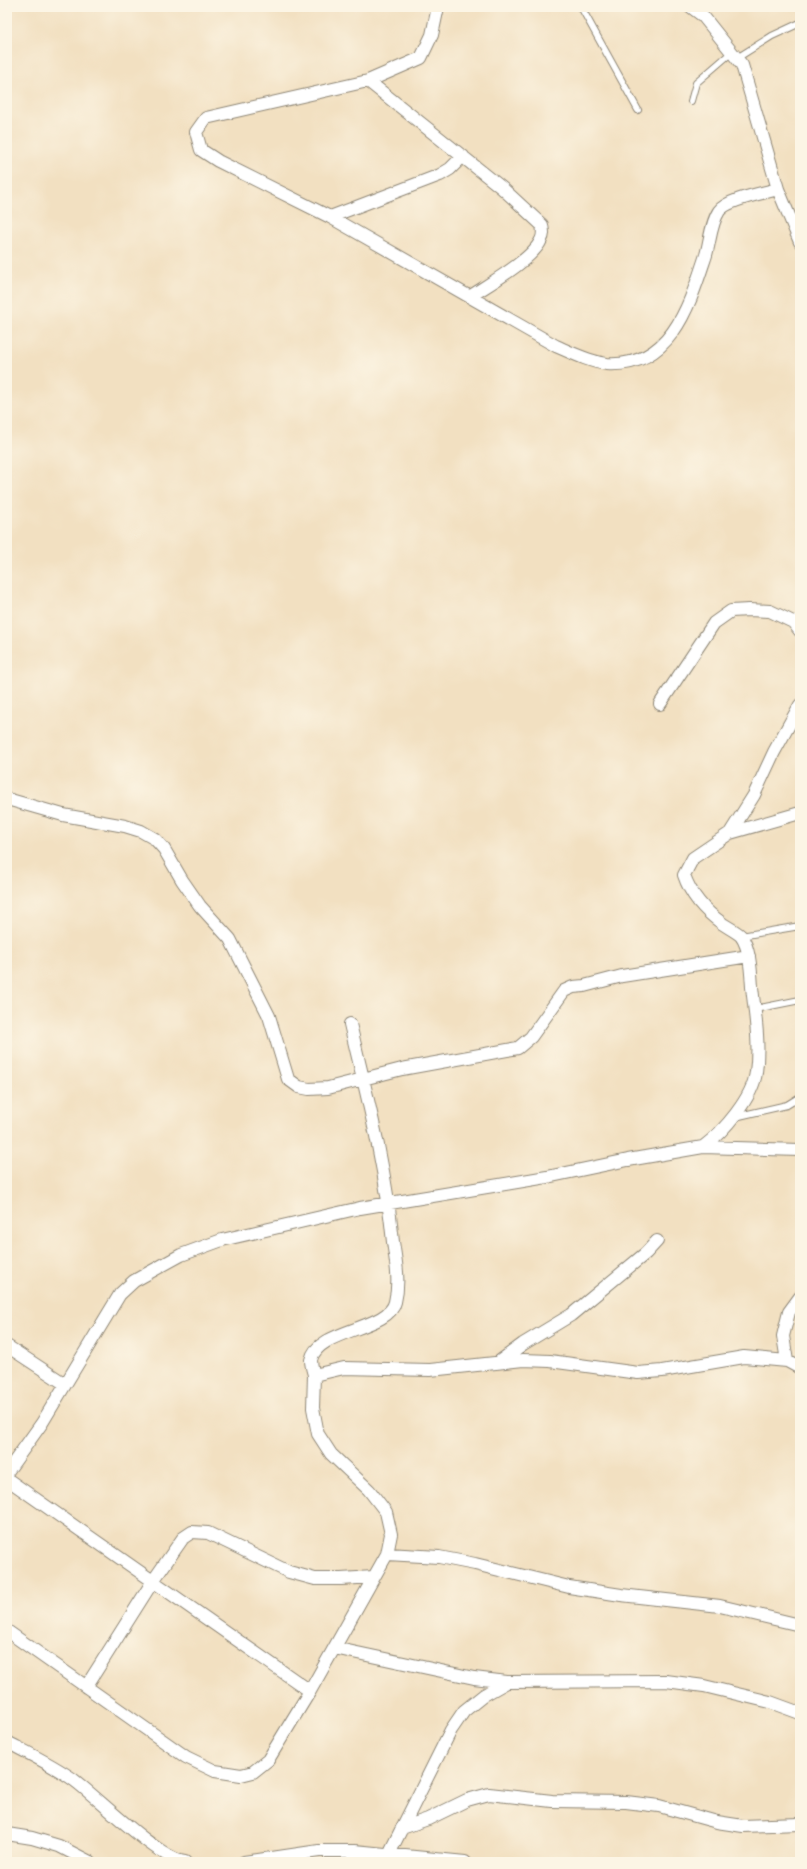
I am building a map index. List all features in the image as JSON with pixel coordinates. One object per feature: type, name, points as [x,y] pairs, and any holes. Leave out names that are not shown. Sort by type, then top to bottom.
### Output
[{"type":"street","points":[[438,7],[432,35],[421,58],[368,81],[206,118],[196,132],[201,150],[218,161],[330,217],[471,296],[556,346],[580,356],[607,364],[632,362],[650,354],[672,335],[690,303],[708,248],[714,222],[719,210],[729,203],[778,189]]},
{"type":"street","points":[[692,7],[703,16],[742,65],[778,189],[800,242]]},
{"type":"street","points":[[368,81],[502,188],[542,225],[544,234],[536,248],[525,258],[471,296]]},
{"type":"street","points":[[330,217],[440,175],[450,169],[463,156]]},
{"type":"street","points":[[660,704],[714,623],[730,612],[749,610],[770,611],[793,622],[800,631]]},
{"type":"street","points":[[730,833],[754,795],[774,752],[800,705]]},
{"type":"street","points":[[7,799],[63,815],[125,826],[141,831],[155,839],[164,849],[182,880],[200,906],[230,938],[269,1016],[288,1079],[299,1087],[309,1089],[328,1088],[402,1069],[518,1048],[531,1037],[564,991],[573,987],[584,986],[622,976],[749,956]]},
{"type":"street","points":[[703,1147],[718,1135],[742,1104],[756,1073],[755,1009],[749,956],[741,936],[722,923],[700,903],[688,887],[684,875],[693,858],[730,833],[800,813]]},
{"type":"street","points":[[7,1631],[186,1757],[215,1770],[241,1775],[253,1772],[268,1760],[310,1691],[387,1554],[391,1534],[386,1512],[369,1490],[331,1454],[318,1434],[313,1408],[314,1375],[311,1361],[316,1350],[328,1340],[370,1324],[387,1313],[395,1304],[398,1285],[389,1204],[350,1024]]},
{"type":"street","points":[[7,1472],[42,1423],[120,1294],[134,1281],[181,1255],[222,1240],[360,1208],[548,1178],[628,1160],[703,1147],[800,1150]]},
{"type":"street","points":[[500,1361],[523,1344],[549,1330],[570,1315],[646,1253],[657,1241]]},
{"type":"street","points":[[787,1361],[783,1336],[790,1312],[800,1297]]},
{"type":"street","points":[[7,1346],[66,1384]]},
{"type":"street","points":[[314,1375],[344,1368],[430,1370],[463,1367],[500,1361],[550,1361],[638,1373],[662,1371],[744,1357],[787,1361],[800,1368]]},
{"type":"street","points":[[7,1480],[310,1691]]},
{"type":"street","points":[[86,1687],[153,1581],[183,1538],[192,1532],[208,1532],[282,1569],[315,1579],[374,1577]]},
{"type":"street","points":[[387,1554],[439,1557],[475,1564],[569,1587],[621,1595],[720,1606],[800,1625]]},
{"type":"street","points":[[334,1648],[474,1678],[507,1682],[666,1681],[704,1686],[755,1698],[800,1712]]},
{"type":"street","points":[[387,1858],[451,1730],[464,1711],[484,1695],[507,1682]]},
{"type":"street","points":[[7,1742],[39,1758],[74,1780],[163,1852],[185,1862]]},
{"type":"street","points":[[402,1828],[428,1819],[467,1800],[489,1794],[552,1801],[626,1802],[659,1806],[717,1822],[743,1826],[800,1824]]},
{"type":"street","points":[[7,1834],[32,1838],[59,1846],[90,1862]]},
{"type":"street","points":[[244,1862],[319,1851],[387,1858],[465,1862]]},
{"type":"lane","points":[[581,7],[638,110]]},
{"type":"lane","points":[[691,101],[696,83],[734,55],[800,23]]},
{"type":"lane","points":[[741,936],[800,926]]},
{"type":"lane","points":[[755,1009],[800,1000]]},
{"type":"lane","points":[[731,1118],[787,1105],[800,1097]]}]
